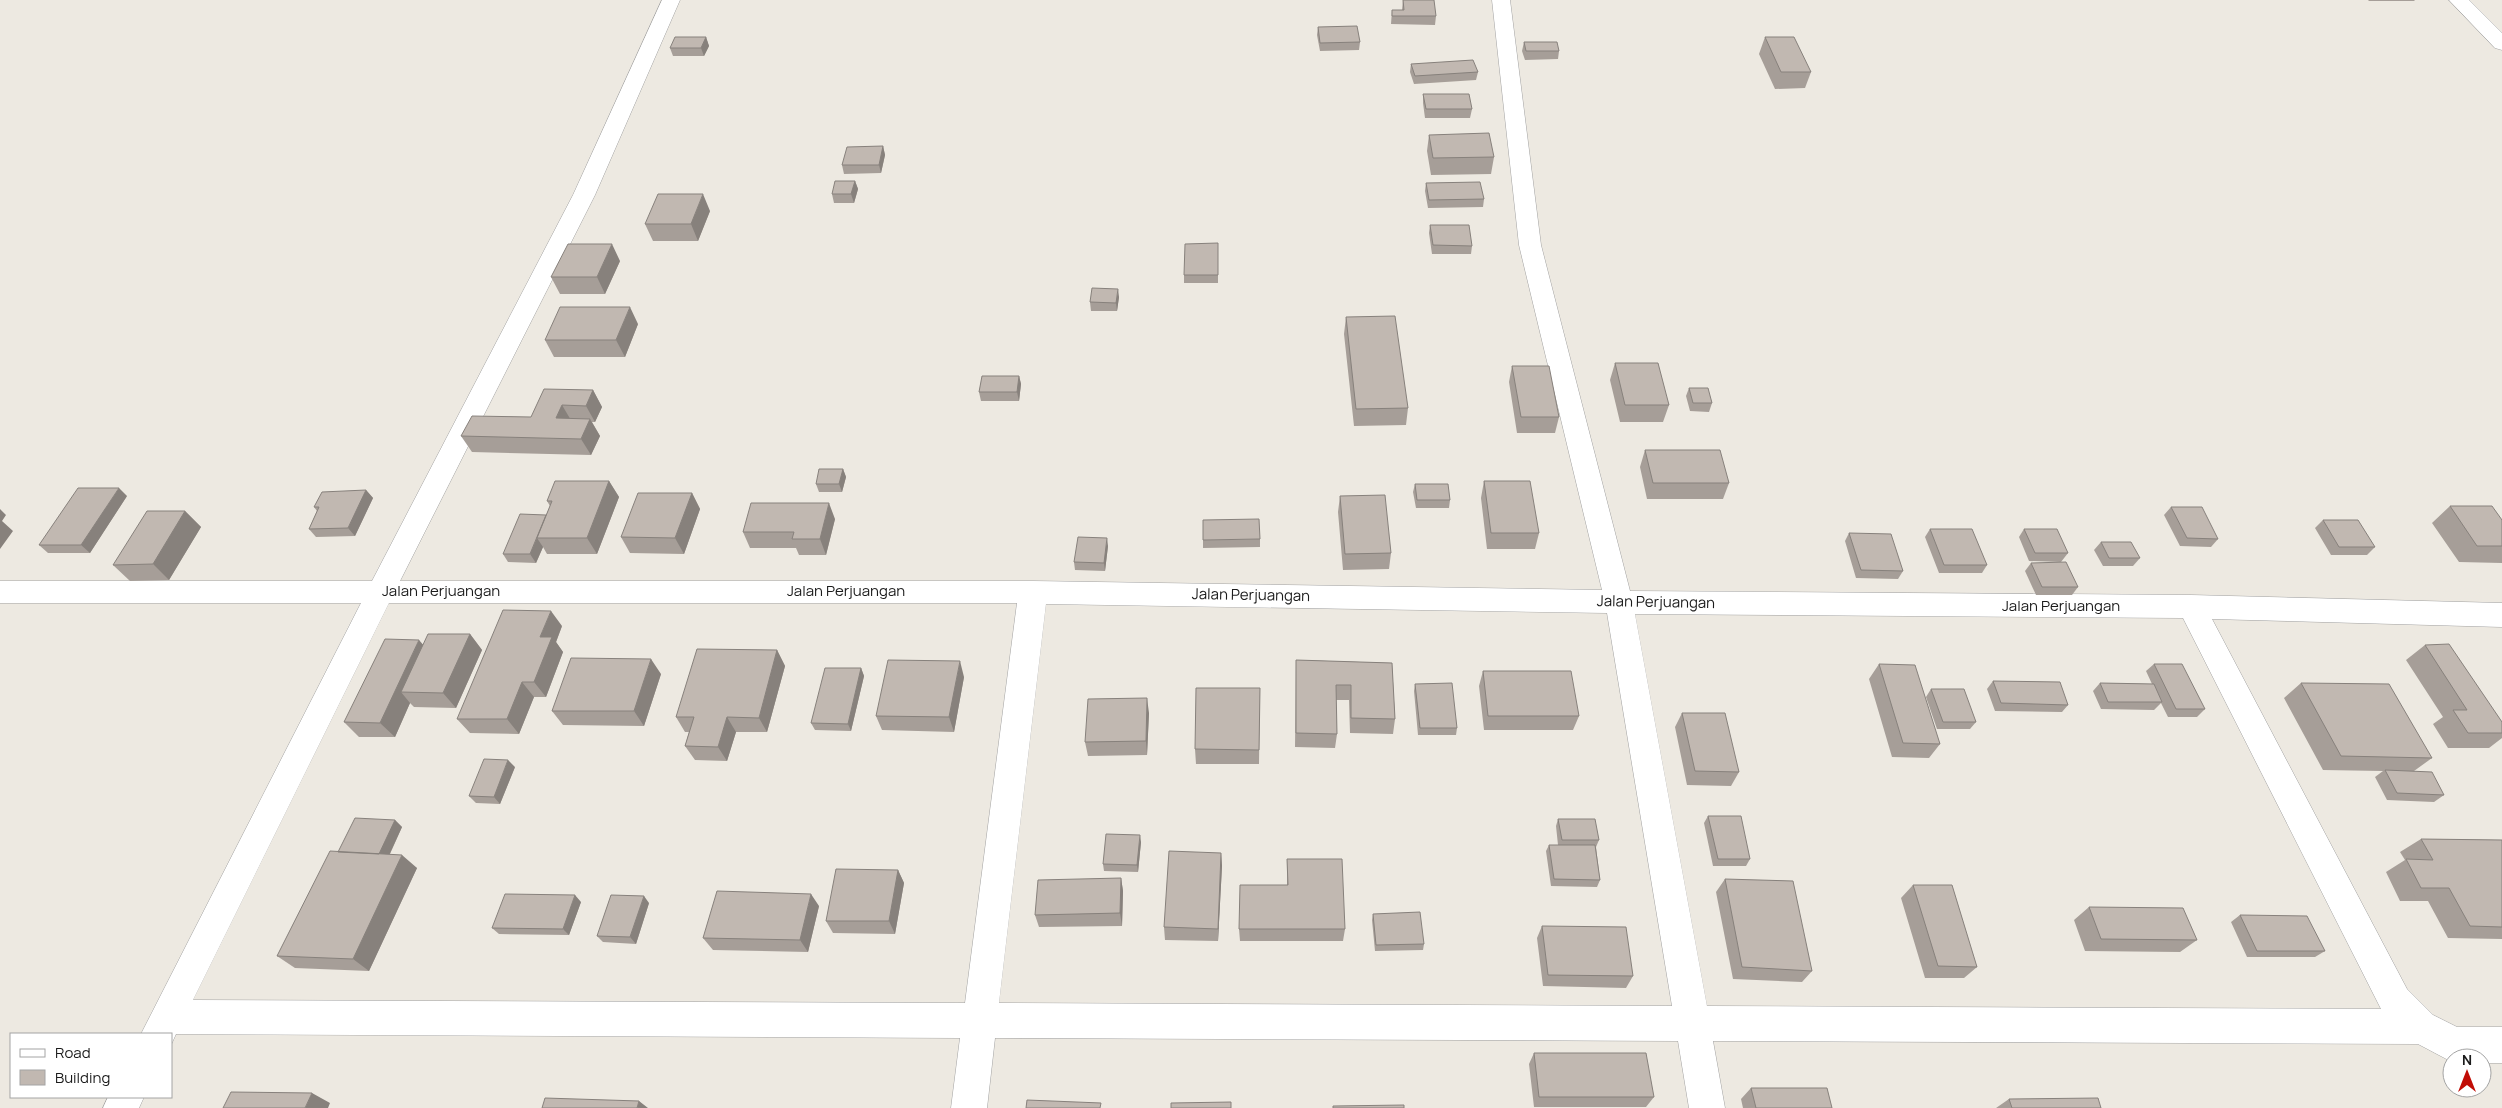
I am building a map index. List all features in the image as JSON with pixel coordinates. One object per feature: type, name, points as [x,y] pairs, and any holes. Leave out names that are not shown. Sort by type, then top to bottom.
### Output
[{"type":"street","points":[[671,0],[584,195],[381,591],[162,1026],[978,1022],[1691,1022],[2421,1027]]},
{"type":"street","points":[[1501,0],[1530,246],[1619,602],[1707,1108]]},
{"type":"street","points":[[2458,0],[2502,44]]},
{"type":"street","name":"Jalan Perjuangan","points":[[0,592],[1033,592],[1619,602],[2191,607],[2502,614]]},
{"type":"street","points":[[969,1108],[978,1022],[1033,592]]},
{"type":"street","points":[[2191,607],[2395,1002],[2421,1027],[2454,1045],[2502,1045]]},
{"type":"building","points":[[1403,0],[1434,0],[1436,16],[1392,16],[1392,10],[1404,10]]},
{"type":"building","points":[[1357,26],[1360,42],[1320,43],[1318,27]]},
{"type":"building","points":[[675,37],[706,37],[701,48],[670,48]]},
{"type":"building","points":[[1765,37],[1794,37],[1811,72],[1781,72]]},
{"type":"building","points":[[1524,42],[1557,42],[1559,51],[1526,51]]},
{"type":"building","points":[[1473,60],[1478,72],[1415,76],[1411,64]]},
{"type":"building","points":[[1423,94],[1469,94],[1472,109],[1426,109]]},
{"type":"building","points":[[1489,133],[1494,157],[1433,158],[1429,135]]},
{"type":"building","points":[[883,146],[879,165],[842,165],[847,147]]},
{"type":"building","points":[[835,181],[855,181],[851,194],[832,194]]},
{"type":"building","points":[[1480,182],[1484,199],[1429,200],[1426,183]]},
{"type":"building","points":[[658,194],[703,194],[691,224],[645,224]]},
{"type":"building","points":[[1430,225],[1469,225],[1472,246],[1433,245]]},
{"type":"building","points":[[1218,243],[1218,275],[1184,275],[1185,244]]},
{"type":"building","points":[[568,244],[612,244],[597,277],[551,277]]},
{"type":"building","points":[[1092,288],[1118,289],[1116,303],[1090,302]]},
{"type":"building","points":[[560,307],[630,307],[616,340],[545,340]]},
{"type":"building","points":[[1395,316],[1408,408],[1356,409],[1346,317]]},
{"type":"building","points":[[1615,363],[1658,363],[1669,405],[1625,405]]},
{"type":"building","points":[[1512,366],[1549,366],[1559,417],[1521,417]]},
{"type":"building","points":[[982,376],[1019,376],[1017,392],[979,392]]},
{"type":"building","points":[[1689,388],[1708,388],[1712,403],[1693,403]]},
{"type":"building","points":[[544,389],[593,390],[586,406],[562,405],[556,418],[590,419],[581,439],[461,436],[472,416],[531,417]]},
{"type":"building","points":[[1645,450],[1720,450],[1729,483],[1653,483]]},
{"type":"building","points":[[819,469],[843,469],[839,484],[816,484]]},
{"type":"building","points":[[555,481],[609,481],[587,538],[537,538],[552,501],[547,501]]},
{"type":"building","points":[[1484,481],[1530,481],[1539,533],[1491,533]]},
{"type":"building","points":[[1415,484],[1448,484],[1450,500],[1417,500]]},
{"type":"building","points":[[78,488],[119,488],[81,545],[39,545]]},
{"type":"building","points":[[366,490],[348,528],[309,529],[319,507],[314,507],[322,492]]},
{"type":"building","points":[[638,493],[692,493],[675,538],[621,537]]},
{"type":"building","points":[[1385,495],[1391,553],[1345,554],[1340,496]]},
{"type":"building","points":[[751,503],[829,503],[820,539],[792,539],[794,532],[743,532]]},
{"type":"building","points":[[2450,506],[2492,506],[2502,520],[2502,546],[2477,546]]},
{"type":"building","points":[[2171,507],[2202,507],[2218,539],[2187,538]]},
{"type":"building","points":[[147,511],[185,511],[153,564],[113,565]]},
{"type":"building","points":[[520,514],[546,515],[530,554],[503,554]]},
{"type":"building","points":[[1259,519],[1260,539],[1203,540],[1203,520]]},
{"type":"building","points":[[2323,520],[2358,520],[2375,547],[2339,547]]},
{"type":"building","points":[[1930,529],[1972,529],[1987,565],[1944,565]]},
{"type":"building","points":[[2024,529],[2057,529],[2068,553],[2035,553]]},
{"type":"building","points":[[1849,533],[1891,534],[1903,571],[1861,570]]},
{"type":"building","points":[[1078,537],[1107,538],[1104,563],[1074,562]]},
{"type":"building","points":[[2101,542],[2131,542],[2140,558],[2109,558]]},
{"type":"building","points":[[2066,562],[2078,587],[2042,587],[2031,563]]},
{"type":"building","points":[[503,610],[551,611],[540,637],[552,637],[534,682],[522,682],[507,719],[457,719]]},
{"type":"building","points":[[428,634],[470,634],[443,693],[401,692]]},
{"type":"building","points":[[385,639],[419,640],[380,723],[344,722]]},
{"type":"building","points":[[2449,644],[2502,722],[2502,733],[2468,733],[2453,710],[2467,710],[2425,645]]},
{"type":"building","points":[[697,649],[777,650],[759,718],[727,717],[718,747],[685,746],[694,717],[676,717]]},
{"type":"building","points":[[571,658],[651,659],[634,711],[552,711]]},
{"type":"building","points":[[888,660],[960,661],[949,717],[876,716]]},
{"type":"building","points":[[1296,660],[1392,663],[1395,719],[1351,718],[1351,685],[1336,685],[1337,734],[1296,733]]},
{"type":"building","points":[[1879,664],[1915,665],[1940,744],[1903,743]]},
{"type":"building","points":[[2154,664],[2182,664],[2205,709],[2176,709]]},
{"type":"building","points":[[825,668],[861,668],[848,724],[811,723]]},
{"type":"building","points":[[1483,671],[1571,671],[1579,716],[1488,716]]},
{"type":"building","points":[[1993,681],[2060,682],[2068,705],[2001,703]]},
{"type":"building","points":[[1452,683],[1457,728],[1420,728],[1415,684]]},
{"type":"building","points":[[2100,683],[2154,684],[2162,702],[2108,702]]},
{"type":"building","points":[[2301,683],[2389,684],[2432,758],[2341,756]]},
{"type":"building","points":[[1196,688],[1260,688],[1259,750],[1195,749]]},
{"type":"building","points":[[1931,689],[1964,689],[1976,722],[1943,722]]},
{"type":"building","points":[[1147,698],[1146,741],[1085,742],[1088,699]]},
{"type":"building","points":[[1682,713],[1725,713],[1739,772],[1695,771]]},
{"type":"building","points":[[484,759],[508,760],[494,797],[469,796]]},
{"type":"building","points":[[2385,770],[2432,772],[2444,795],[2397,793]]},
{"type":"building","points":[[1708,816],[1741,816],[1750,859],[1718,859]]},
{"type":"building","points":[[355,818],[395,820],[379,854],[338,852]]},
{"type":"building","points":[[1558,819],[1595,819],[1599,840],[1562,840]]},
{"type":"building","points":[[1106,834],[1140,835],[1137,865],[1103,864]]},
{"type":"building","points":[[2421,839],[2502,840],[2502,927],[2470,926],[2449,888],[2421,888],[2406,859],[2433,860]]},
{"type":"building","points":[[1549,845],[1595,845],[1600,880],[1554,879]]},
{"type":"building","points":[[330,851],[402,855],[353,959],[277,956]]},
{"type":"building","points":[[1169,851],[1221,853],[1218,929],[1164,927]]},
{"type":"building","points":[[1287,859],[1342,859],[1345,929],[1239,929],[1240,885],[1288,885]]},
{"type":"building","points":[[836,869],[898,870],[889,921],[826,921]]},
{"type":"building","points":[[1121,878],[1120,913],[1035,915],[1038,880]]},
{"type":"building","points":[[1725,879],[1793,881],[1812,971],[1742,967]]},
{"type":"building","points":[[1913,885],[1952,885],[1977,967],[1938,966]]},
{"type":"building","points":[[717,891],[811,894],[800,940],[703,938]]},
{"type":"building","points":[[505,894],[575,895],[563,929],[492,928]]},
{"type":"building","points":[[611,895],[644,896],[630,937],[597,936]]},
{"type":"building","points":[[2089,907],[2183,908],[2197,940],[2101,939]]},
{"type":"building","points":[[1420,912],[1424,944],[1376,945],[1373,914]]},
{"type":"building","points":[[2240,915],[2307,916],[2325,951],[2257,951]]},
{"type":"building","points":[[1542,926],[1626,927],[1633,976],[1548,975]]},
{"type":"building","points":[[1534,1053],[1646,1053],[1654,1097],[1539,1097]]},
{"type":"building","points":[[1751,1088],[1827,1088],[1832,1108],[1756,1108]]},
{"type":"building","points":[[231,1092],[312,1093],[305,1108],[223,1108]]},
{"type":"building","points":[[545,1098],[639,1101],[637,1108],[542,1108]]},
{"type":"building","points":[[2098,1098],[2101,1108],[2012,1108],[2009,1099]]},
{"type":"building","points":[[1027,1100],[1101,1103],[1100,1108],[1026,1108]]},
{"type":"building","points":[[1231,1102],[1231,1108],[1171,1108],[1171,1103]]},
{"type":"building","points":[[1404,1105],[1404,1108],[1333,1108],[1333,1106]]}]
